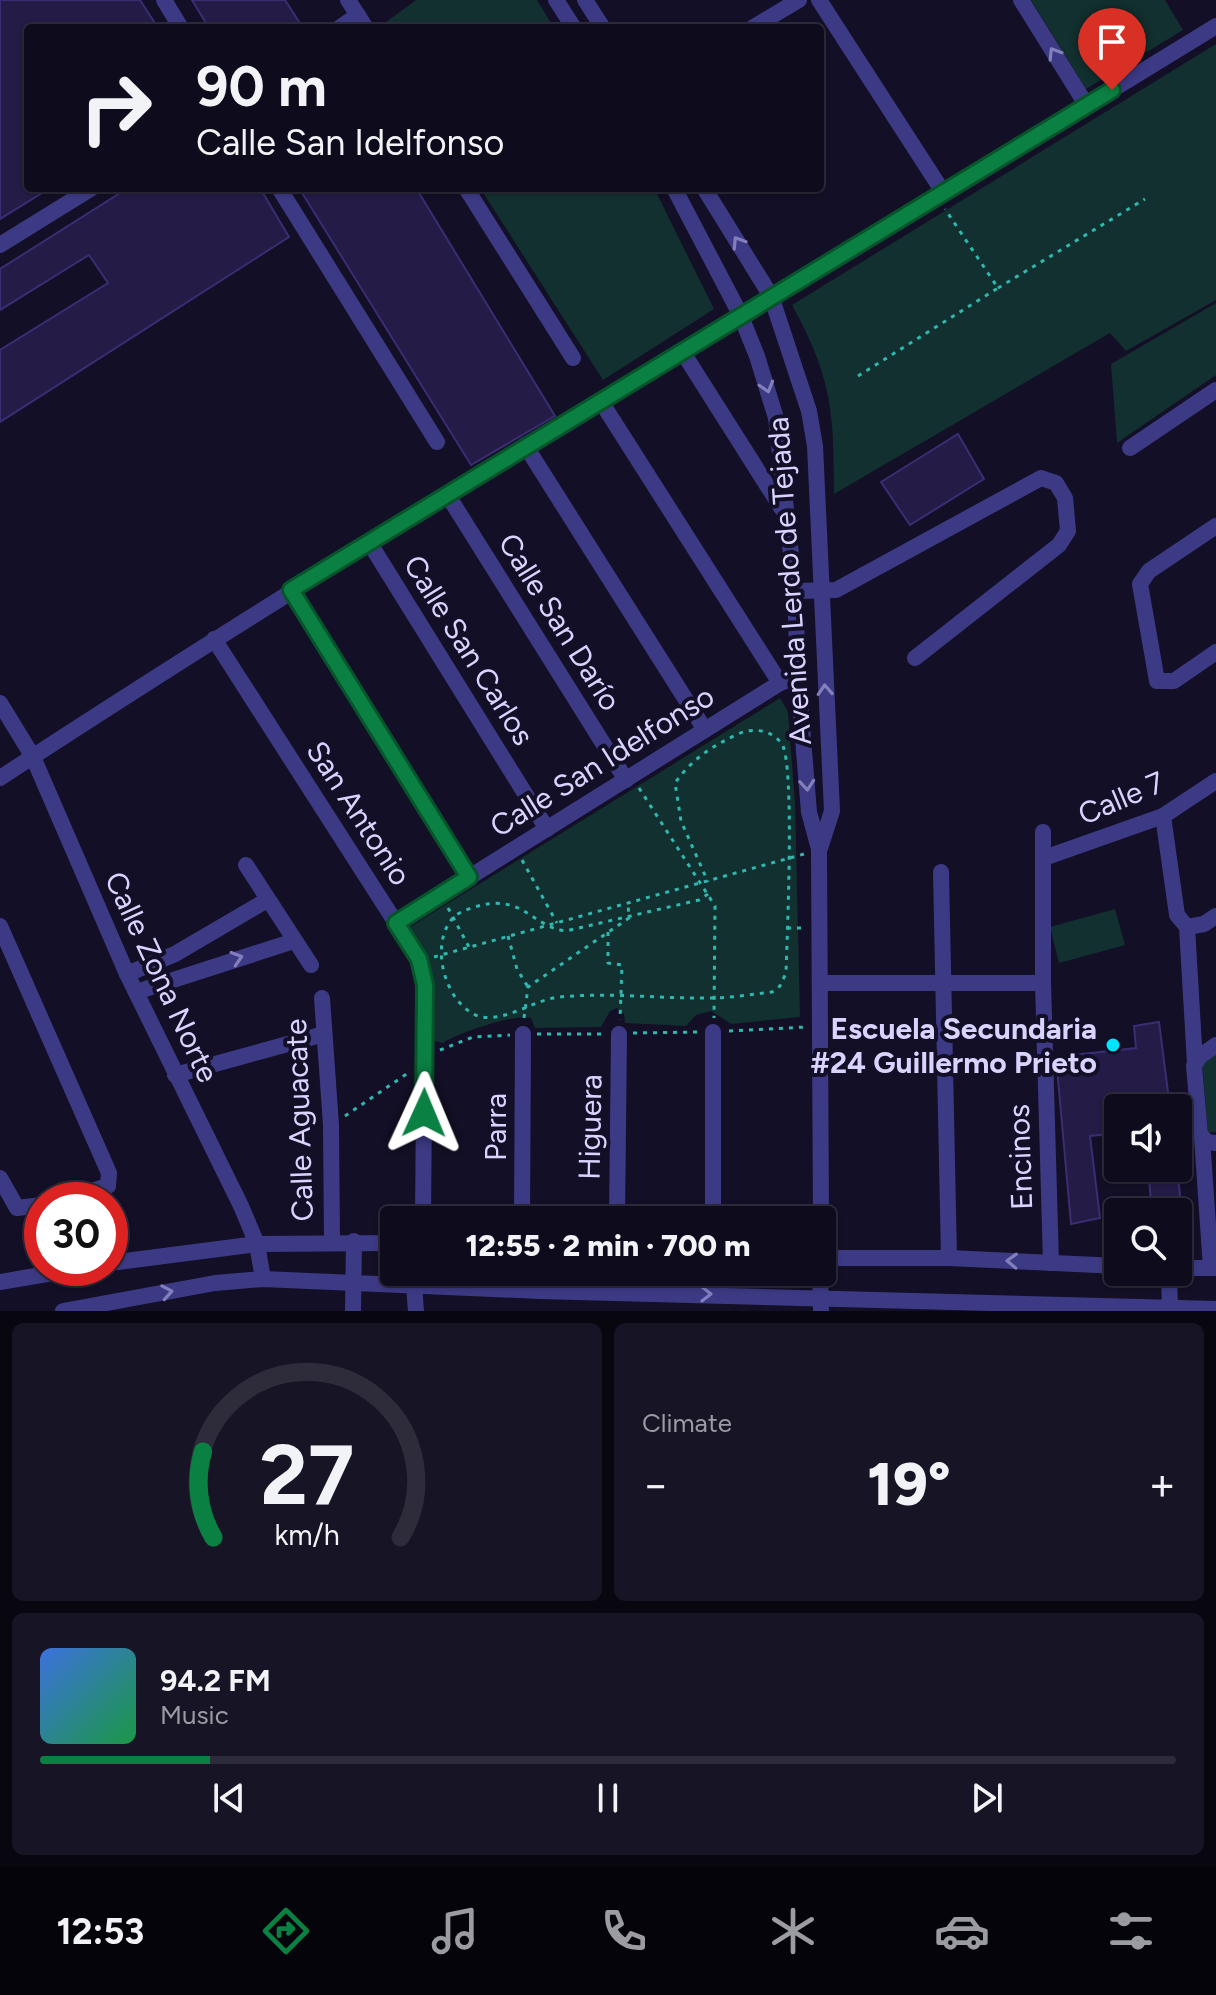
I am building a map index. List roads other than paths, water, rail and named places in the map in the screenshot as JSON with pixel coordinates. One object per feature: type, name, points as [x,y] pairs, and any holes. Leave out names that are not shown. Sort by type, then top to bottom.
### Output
[{"type":"street","points":[[164,0],[179,24]]},
{"type":"street","points":[[348,0],[362,22]]},
{"type":"street","points":[[556,0],[571,24]]},
{"type":"street","points":[[585,0],[600,24]]},
{"type":"street","points":[[759,24],[799,0]]},
{"type":"street","points":[[819,0],[940,194]]},
{"type":"street","points":[[1021,0],[1087,106]]},
{"type":"street","points":[[0,778],[291,590],[525,445],[1216,26]]},
{"type":"street","points":[[0,245],[86,192]]},
{"type":"street","points":[[281,192],[437,442]]},
{"type":"street","points":[[469,192],[573,358]]},
{"type":"street","name":"Avenida Lerdo de Tejada","points":[[676,192],[740,314],[776,418],[795,591],[798,677],[809,812],[819,849],[821,1206]]},
{"type":"street","name":"Avenida Lerdo de Tejada","points":[[706,192],[771,296],[806,400],[815,446],[819,591],[832,811],[819,849]]},
{"type":"street","points":[[682,351],[785,514]]},
{"type":"street","points":[[1130,448],[1216,390]]},
{"type":"street","points":[[600,400],[780,683]]},
{"type":"street","points":[[525,445],[705,730]]},
{"type":"street","points":[[795,591],[836,590],[1041,478],[1056,483],[1065,498],[1068,531],[1059,545],[915,658]]},
{"type":"street","name":"Calle San Darío","points":[[447,494],[626,780]]},
{"type":"street","points":[[1216,526],[1149,571],[1140,584],[1155,678],[1163,684],[1174,681],[1216,652]]},
{"type":"street","name":"Calle San Carlos","points":[[369,542],[547,829]]},
{"type":"street","points":[[291,590],[469,877]]},
{"type":"street","name":"San Antonio","points":[[214,639],[419,959],[425,985],[423,1206]]},
{"type":"street","name":"Calle San Idelfonso","points":[[396,923],[780,683],[798,677]]},
{"type":"street","name":"Calle Zona Norte","points":[[0,703],[33,757],[127,974],[257,1244],[263,1279]]},
{"type":"street","name":"Calle 7","points":[[1044,858],[1163,816],[1216,781]]},
{"type":"street","points":[[1163,816],[1177,915],[1187,927],[1194,1068],[1206,1138],[1214,1268],[1192,1268]]},
{"type":"street","name":"Encinos","points":[[1043,832],[1043,983],[1051,1263]]},
{"type":"street","points":[[246,865],[311,965]]},
{"type":"street","points":[[941,872],[949,1258]]},
{"type":"street","points":[[127,974],[175,954],[267,900]]},
{"type":"street","points":[[1187,927],[1204,924],[1216,916]]},
{"type":"street","points":[[0,926],[109,1173],[108,1182]]},
{"type":"street","points":[[136,992],[294,941]]},
{"type":"street","points":[[175,954],[185,974]]},
{"type":"street","points":[[822,983],[1043,983]]},
{"type":"street","name":"Calle Aguacate","points":[[322,998],[331,1125],[332,1241]]},
{"type":"street","points":[[713,1032],[713,1206]]},
{"type":"street","points":[[175,1075],[324,1034]]},
{"type":"street","name":"Parra","points":[[522,1206],[523,1034]]},
{"type":"street","name":"Higuera","points":[[617,1206],[619,1034]]},
{"type":"street","points":[[1194,1068],[1216,1045]]},
{"type":"street","points":[[0,1178],[9,1199],[17,1208],[24,1207]]},
{"type":"street","points":[[353,1311],[351,1282],[354,1241]]},
{"type":"street","points":[[128,1261],[257,1244],[380,1242]]},
{"type":"street","points":[[836,1258],[949,1258],[1104,1265]]},
{"type":"street","points":[[0,1282],[24,1277]]},
{"type":"street","points":[[63,1311],[215,1283],[263,1279],[380,1283]]},
{"type":"street","points":[[414,1286],[416,1311]]},
{"type":"street","points":[[435,1286],[820,1304],[1216,1309]]},
{"type":"street","points":[[1169,1286],[1170,1309]]},
{"type":"place","name":"Escuela Secundaria #24 Guillermo Prieto","points":[[1113,1045]]}]
